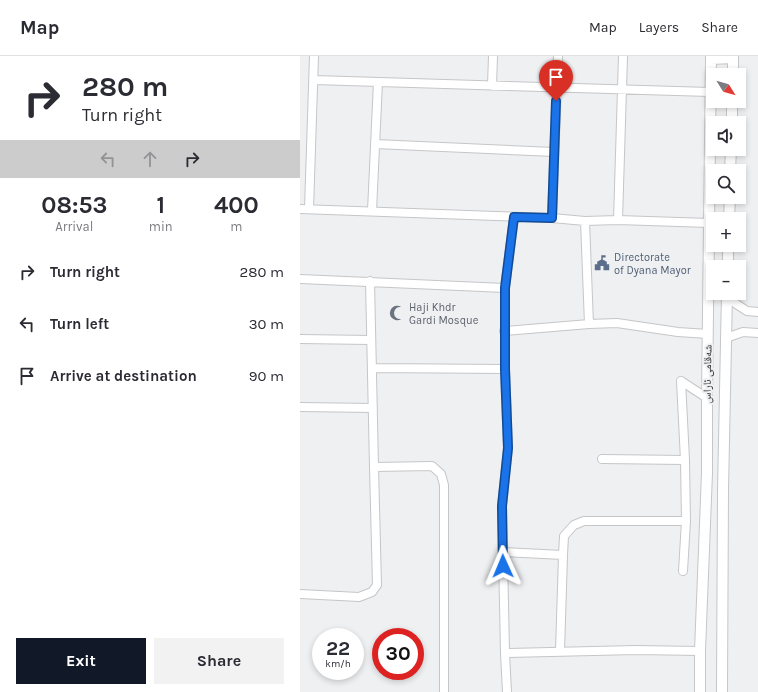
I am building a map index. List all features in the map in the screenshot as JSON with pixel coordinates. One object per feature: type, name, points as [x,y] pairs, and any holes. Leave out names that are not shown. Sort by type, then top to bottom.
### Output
[{"type":"main road","points":[[711,57],[733,57],[733,68]]},
{"type":"main road","name":"شەقامی ئاراس","points":[[711,57],[711,68]]},
{"type":"main road","name":"شەقامی ئاراس","points":[[709,212],[710,108]]},
{"type":"main road","name":"شەقامی ئاراس","points":[[700,692],[700,651],[707,473],[709,252]]},
{"type":"main road","name":"شەقامی ئاراس","points":[[722,692],[723,490],[727,300]]},
{"type":"main road","points":[[707,473],[715,488],[723,490]]},
{"type":"street","points":[[309,209],[314,56]]},
{"type":"street","points":[[492,86],[493,56]]},
{"type":"street","points":[[552,218],[558,56]]},
{"type":"street","points":[[618,220],[623,56]]},
{"type":"street","points":[[314,80],[706,92]]},
{"type":"street","points":[[372,211],[378,82]]},
{"type":"street","points":[[375,144],[554,152]]},
{"type":"street","points":[[300,209],[552,218],[585,221],[618,220],[706,223]]},
{"type":"street","points":[[507,692],[502,506],[508,448],[504,331],[505,288],[514,217]]},
{"type":"street","points":[[585,221],[589,324]]},
{"type":"street","points":[[300,279],[505,288]]},
{"type":"street","points":[[300,594],[359,597],[372,592],[377,585],[370,281]]},
{"type":"street","points":[[733,300],[747,311],[758,312]]},
{"type":"street","points":[[504,331],[589,324],[617,324],[678,332],[708,334]]},
{"type":"street","points":[[726,338],[742,332],[758,334]]},
{"type":"street","points":[[300,339],[371,340]]},
{"type":"street","points":[[372,368],[505,369]]},
{"type":"street","points":[[683,572],[686,521],[681,381],[707,398]]},
{"type":"street","points":[[300,407],[373,408]]},
{"type":"street","points":[[602,459],[685,460]]},
{"type":"street","points":[[374,468],[432,466],[441,474],[444,485],[444,692]]},
{"type":"street","points":[[560,652],[564,536],[574,525],[584,521],[686,521]]},
{"type":"street","points":[[503,552],[563,555]]},
{"type":"street","points":[[505,653],[636,650],[700,651]]},
{"type":"place","name":"Directorate of Dyana Mayor","points":[[602,263]]},
{"type":"place","name":"Haji Khdr Gardi Mosque","points":[[397,313]]},
{"type":"route","points":[[503,566],[502,506],[508,448],[504,331],[505,288],[514,217],[552,218],[556,101]]}]
